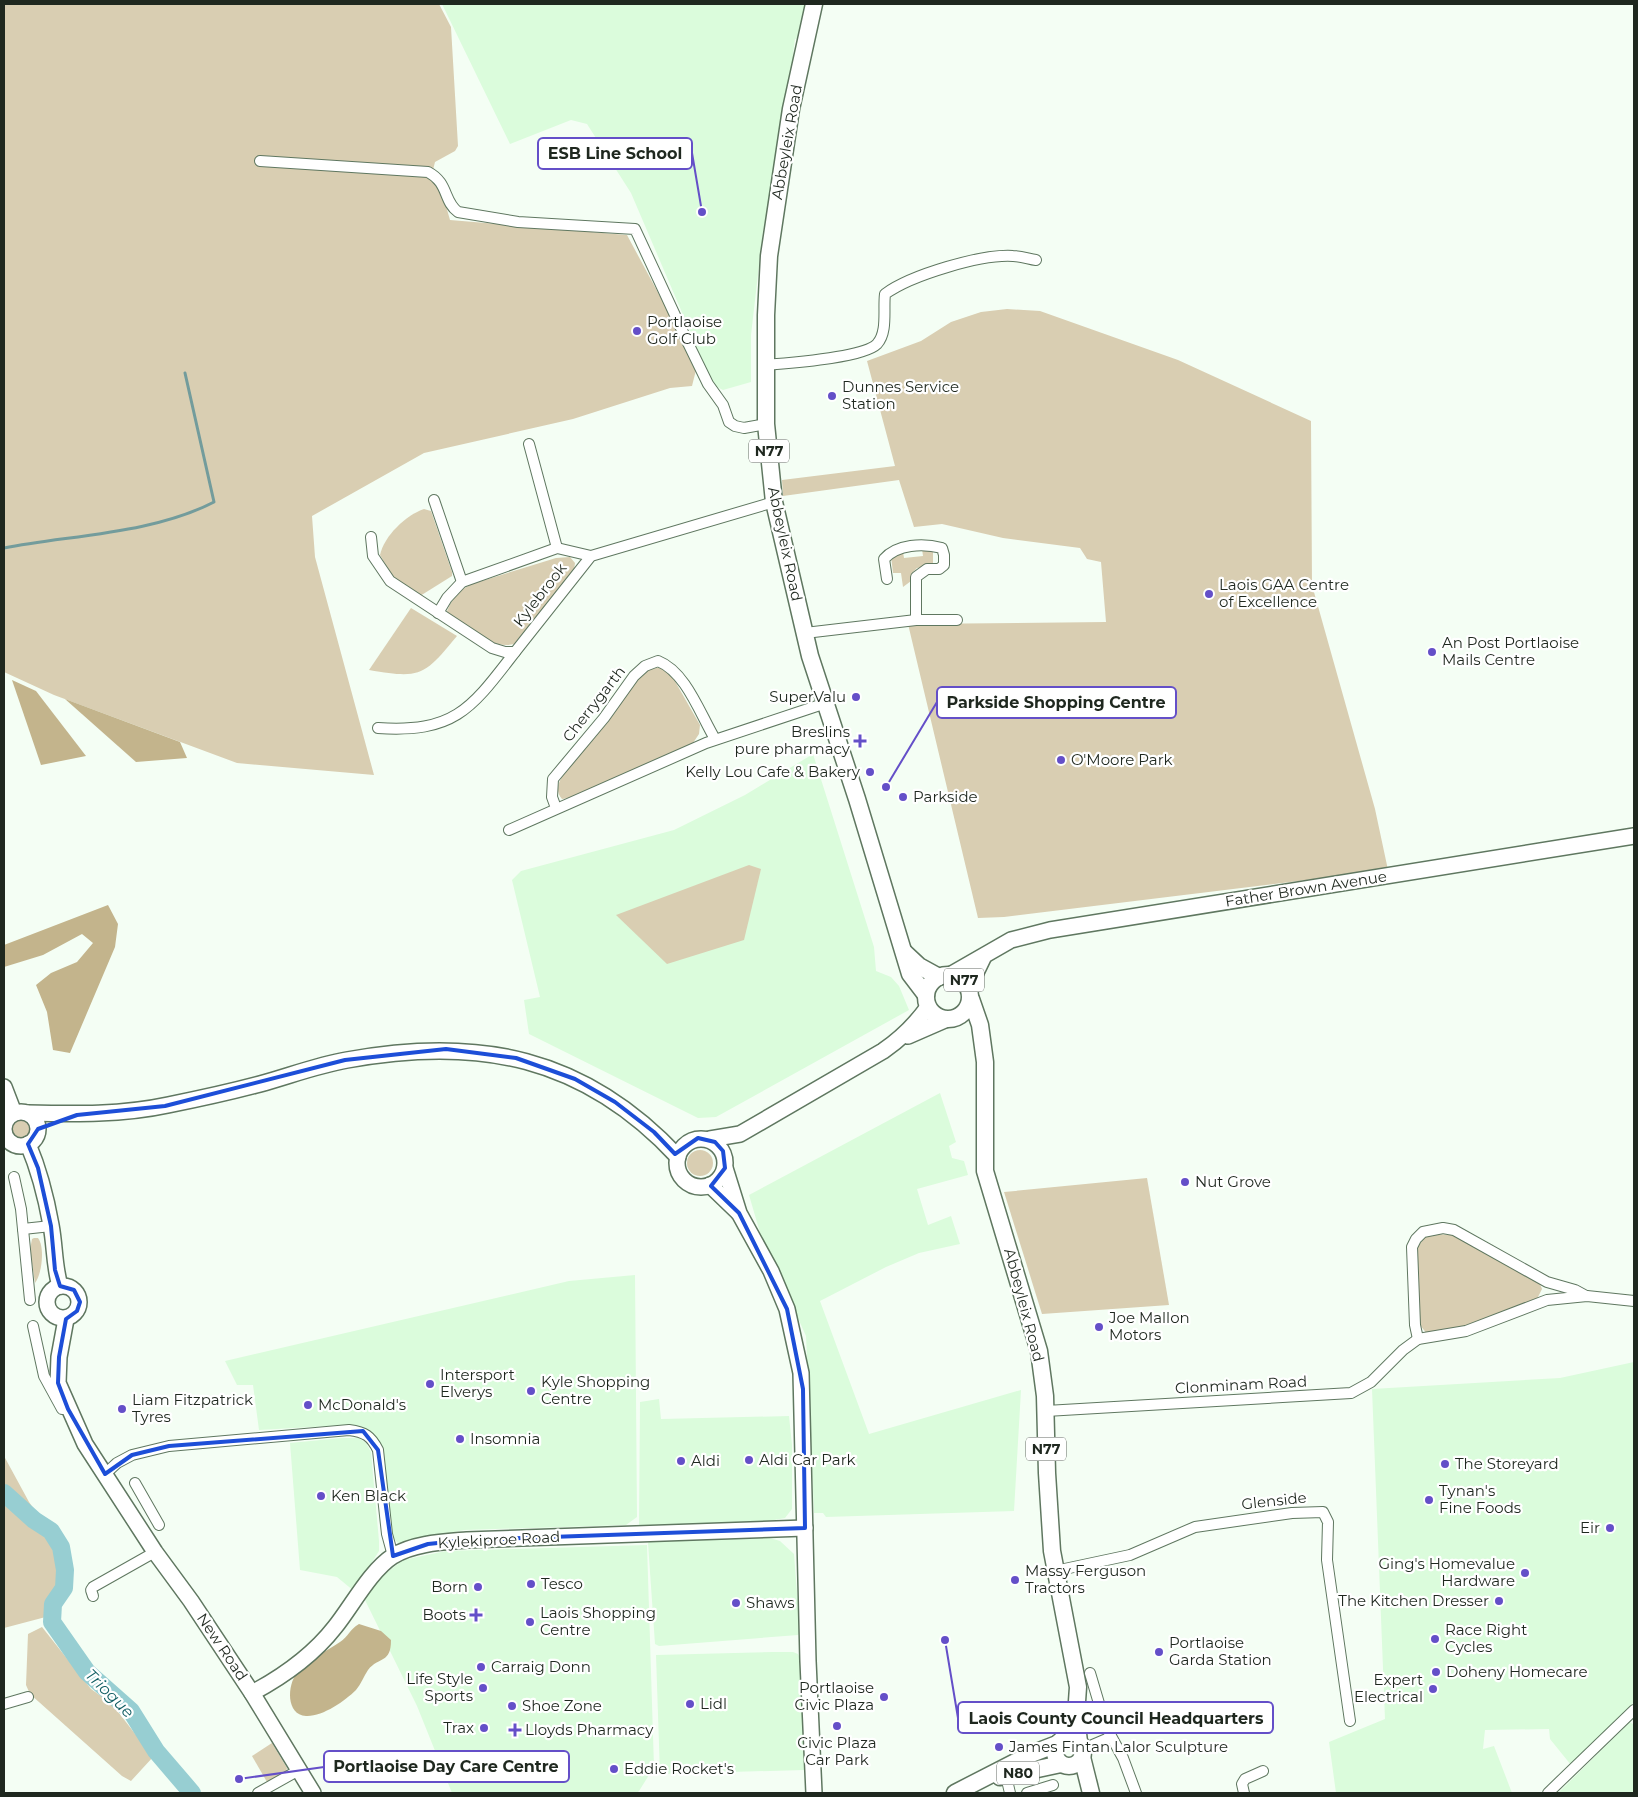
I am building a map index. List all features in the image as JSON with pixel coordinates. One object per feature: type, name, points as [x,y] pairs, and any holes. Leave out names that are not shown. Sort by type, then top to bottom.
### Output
[{"type":"main road","name":"Abbeyleix Road","points":[[814,4],[791,109],[769,256],[766,424],[774,502],[805,633],[826,703],[910,974],[927,1001]]},
{"type":"main road","name":"Father Brown Avenue","points":[[944,976],[983,958],[1011,940],[1050,930],[1634,836]]},
{"type":"main road","name":"N77","points":[[904,952],[919,966],[944,976],[961,978],[970,993],[967,1010],[950,1019]]},
{"type":"main road","points":[[970,993],[983,958]]},
{"type":"main road","name":"N77","points":[[944,976],[930,984],[927,1001],[936,1016],[950,1019],[970,1030],[982,1045]]},
{"type":"main road","name":"Abbeyleix Road","points":[[970,993],[980,1025],[986,1082],[985,1171],[1036,1338],[1046,1411],[1047,1473],[1055,1571],[1078,1687],[1071,1751]]},
{"type":"main road","points":[[899,1040],[917,1023],[927,1001]]},
{"type":"main road","points":[[654,1132],[692,1140],[710,1140],[740,1134],[899,1040],[950,1019]]},
{"type":"main road","points":[[13,1117],[77,1115],[165,1106],[258,1085],[347,1060],[417,1050],[446,1049],[488,1052],[516,1058],[556,1071],[596,1090],[654,1132],[678,1157]]},
{"type":"main road","points":[[4,1087],[13,1117]]},
{"type":"main road","points":[[38,1129],[77,1115]]},
{"type":"main road","points":[[13,1117],[36,1120],[38,1129],[34,1139],[28,1144],[16,1144],[5,1136],[4,1129],[13,1117]]},
{"type":"main road","points":[[692,1140],[683,1147],[678,1157],[678,1169],[683,1179],[693,1186],[710,1185],[720,1178],[725,1162],[740,1134]]},
{"type":"main road","points":[[710,1140],[719,1146],[739,1213],[771,1271],[786,1308],[799,1359],[803,1423],[814,1793]]},
{"type":"main road","points":[[28,1144],[38,1168],[51,1226],[55,1270],[60,1286]]},
{"type":"main road","points":[[710,1185],[739,1213]]},
{"type":"main road","points":[[60,1286],[74,1290],[80,1302],[77,1311],[66,1319],[57,1318],[47,1308],[49,1294],[60,1286]]},
{"type":"main road","name":"New Road","points":[[66,1319],[59,1357],[58,1383],[85,1444],[155,1552],[191,1601],[252,1693],[313,1793]]},
{"type":"main road","name":"Kylekiproe Road","points":[[252,1693],[269,1684],[316,1648],[334,1629],[379,1568],[393,1556],[428,1544],[467,1540],[805,1528]]},
{"type":"main road","points":[[1071,1751],[1091,1791]]},
{"type":"main road","name":"N80","points":[[974,1784],[1006,1776],[1071,1751]]},
{"type":"main road","name":"N80","points":[[955,1793],[1031,1754],[1071,1751]]},
{"type":"street","points":[[260,161],[428,172],[442,182],[451,205],[458,212],[518,222],[635,229],[708,384],[723,405],[730,422],[735,426],[744,428],[766,424]]},
{"type":"street","points":[[766,365],[858,353],[876,344],[884,330],[885,294],[913,279],[978,259],[1013,256],[1036,261]]},
{"type":"street","points":[[529,444],[557,548]]},
{"type":"street","points":[[434,500],[462,582]]},
{"type":"street","points":[[438,613],[447,598],[462,582],[557,548],[591,556],[774,502]]},
{"type":"street","points":[[371,538],[373,556],[390,580],[492,648],[504,652],[515,652]]},
{"type":"street","points":[[887,579],[884,559],[899,548],[914,546],[942,548],[944,565],[940,569],[927,569],[916,577],[916,620]]},
{"type":"street","name":"Kylebrook","points":[[378,728],[400,730],[430,727],[459,715],[479,698],[591,556]]},
{"type":"street","points":[[805,633],[916,620],[957,620]]},
{"type":"street","name":"Cherrygarth","points":[[556,808],[552,797],[553,779],[604,718],[622,691],[645,666],[658,661],[670,666],[681,680],[715,739]]},
{"type":"street","points":[[509,830],[715,739],[826,703]]},
{"type":"street","points":[[14,1177],[23,1229],[30,1300]]},
{"type":"street","points":[[23,1229],[51,1226]]},
{"type":"street","points":[[1587,1296],[1575,1290],[1547,1282],[1454,1230],[1443,1228],[1423,1232],[1416,1239],[1411,1257],[1415,1325],[1418,1339],[1466,1331],[1547,1300],[1587,1296],[1634,1301]]},
{"type":"street","points":[[1547,1282],[1547,1300]]},
{"type":"street","points":[[33,1326],[44,1376],[62,1409],[68,1409]]},
{"type":"street","name":"Clonminam Road","points":[[1046,1411],[1351,1393],[1371,1382],[1403,1350],[1418,1339]]},
{"type":"street","points":[[105,1474],[117,1463],[132,1455],[169,1446],[349,1430],[362,1431],[372,1439],[378,1450],[387,1534],[393,1556]]},
{"type":"street","points":[[135,1483],[159,1525]]},
{"type":"street","points":[[136,1523],[150,1509]]},
{"type":"street","name":"Glenside","points":[[1055,1571],[1130,1555],[1194,1527],[1292,1513],[1323,1512],[1328,1522],[1326,1560],[1350,1721]]},
{"type":"street","points":[[93,1596],[91,1590],[93,1588],[155,1552]]},
{"type":"street","points":[[1090,1673],[1103,1720],[1123,1758],[1136,1793]]},
{"type":"street","points":[[4,1704],[28,1697]]},
{"type":"street","points":[[1548,1793],[1634,1710]]},
{"type":"street","points":[[1071,1751],[1111,1737]]},
{"type":"street","points":[[258,1793],[299,1770]]},
{"type":"street","points":[[1244,1793],[1242,1784],[1245,1779],[1263,1771]]},
{"type":"street","points":[[1006,1776],[1010,1793]]},
{"type":"street","points":[[1027,1793],[1053,1785]]},
{"type":"highlighted area","points":[[446,1049],[516,1058],[575,1079],[615,1102],[654,1132],[675,1154],[698,1138],[715,1142],[723,1151],[725,1168],[711,1186],[739,1213],[787,1309],[803,1389],[805,1528],[467,1540],[428,1544],[393,1556],[378,1450],[363,1431],[169,1446],[132,1455],[105,1474],[68,1409],[58,1383],[59,1357],[66,1319],[77,1311],[80,1302],[74,1290],[60,1286],[55,1270],[51,1226],[38,1168],[28,1144],[38,1129],[77,1115],[165,1106],[345,1060]]},
{"type":"shaded area","name":"Portlaoise Golf Club","points":[[4,4],[439,4],[451,27],[458,146],[455,151],[435,162],[431,178],[442,192],[450,220],[627,235],[669,313],[696,370],[692,386],[670,388],[573,419],[424,453],[312,516],[315,557],[374,775],[237,763],[54,695],[4,672]]},
{"type":"shaded area","points":[[442,4],[810,4],[803,37],[795,39],[793,54],[798,57],[763,231],[751,335],[751,382],[723,390],[713,385],[631,193],[587,124],[571,120],[510,144]]},
{"type":"shaded area","name":"Laois GAA Centre of Excellence","points":[[1007,309],[1040,311],[1178,360],[1311,421],[1312,585],[1375,809],[1388,870],[1004,917],[978,918],[908,624],[1106,622],[1101,562],[1087,559],[1080,548],[1003,538],[942,524],[914,527],[899,480],[783,496],[782,480],[895,466],[867,361],[921,341],[951,322],[981,312]]},
{"type":"shaded area","points":[[424,509],[431,511],[452,576],[420,596],[393,578],[380,555],[386,541],[397,527],[410,516]]},
{"type":"shaded area","points":[[922,549],[933,551],[933,565],[917,568],[912,573],[911,581],[903,587],[901,573],[893,573],[891,556],[903,552],[904,558],[923,556]]},
{"type":"shaded area","points":[[570,557],[575,563],[574,570],[514,644],[496,644],[478,636],[446,614],[456,596],[472,584],[556,558]]},
{"type":"shaded area","points":[[411,608],[457,636],[437,659],[420,671],[411,674],[400,674],[369,670]]},
{"type":"shaded area","points":[[660,667],[672,676],[700,725],[699,734],[693,743],[569,798],[562,799],[558,793],[558,787],[563,775],[645,671]]},
{"type":"shaded area","points":[[12,680],[36,691],[86,756],[41,765]]},
{"type":"shaded area","points":[[65,699],[180,742],[187,758],[136,762]]},
{"type":"shaded area","points":[[813,754],[874,947],[876,971],[891,977],[899,986],[909,1010],[716,1117],[698,1118],[529,1034],[524,1000],[540,997],[512,880],[521,871],[674,830],[745,795]]},
{"type":"shaded area","points":[[749,865],[761,869],[744,940],[667,964],[616,915]]},
{"type":"shaded area","points":[[108,905],[118,924],[115,947],[70,1053],[53,1050],[47,1012],[36,985],[51,973],[77,962],[93,943],[82,934],[43,955],[4,967],[4,945]]},
{"type":"shaded area","points":[[940,1093],[956,1142],[949,1146],[952,1158],[964,1161],[968,1175],[917,1189],[928,1225],[951,1216],[960,1244],[919,1253],[886,1267],[820,1301],[869,1434],[1021,1390],[1014,1511],[826,1517],[823,1513],[814,1513],[806,1336],[761,1236],[749,1195]]},
{"type":"shaded area","points":[[20,1118],[28,1121],[31,1129],[28,1137],[20,1140],[12,1137],[9,1129],[12,1121]]},
{"type":"shaded area","points":[[700,1150],[709,1154],[713,1163],[709,1172],[700,1176],[691,1172],[687,1163],[691,1154]]},
{"type":"shaded area","points":[[1147,1178],[1169,1305],[1042,1314],[1004,1192]]},
{"type":"shaded area","points":[[1433,1234],[1454,1235],[1540,1284],[1542,1289],[1537,1299],[1456,1329],[1427,1334],[1420,1325],[1416,1249],[1425,1237]]},
{"type":"shaded area","points":[[38,1238],[40,1242],[42,1254],[39,1273],[35,1283],[30,1250],[32,1239]]},
{"type":"shaded area","name":"Kyle Shopping Centre","points":[[635,1275],[637,1517],[626,1525],[464,1530],[399,1544],[393,1538],[379,1446],[367,1430],[347,1425],[259,1430],[253,1385],[237,1385],[225,1361],[569,1281]]},
{"type":"shaded area","points":[[1634,1362],[1634,1702],[1571,1765],[1550,1739],[1549,1729],[1485,1730],[1483,1749],[1494,1746],[1512,1793],[1336,1793],[1329,1742],[1385,1719],[1372,1389],[1560,1378]]},
{"type":"shaded area","points":[[659,1399],[661,1419],[789,1416],[792,1445],[792,1509],[785,1518],[763,1522],[639,1526],[640,1402]]},
{"type":"shaded area","points":[[359,1438],[366,1443],[371,1452],[379,1541],[379,1551],[354,1591],[337,1577],[300,1570],[290,1443]]},
{"type":"shaded area","points":[[4,1456],[29,1502],[43,1522],[54,1529],[64,1546],[72,1575],[57,1614],[4,1628]]},
{"type":"shaded area","name":"Shaws","points":[[770,1538],[780,1541],[794,1554],[800,1632],[798,1635],[659,1646],[655,1644],[648,1543],[652,1539]]},
{"type":"shaded area","name":"Laois Shopping Centre","points":[[647,1545],[654,1767],[639,1791],[637,1793],[452,1793],[417,1706],[365,1600],[372,1584],[403,1560],[446,1551]]},
{"type":"shaded area","points":[[359,1624],[381,1631],[391,1640],[387,1656],[368,1670],[356,1690],[340,1703],[312,1716],[299,1714],[295,1711],[290,1699],[291,1685],[297,1673],[312,1660],[343,1640]]},
{"type":"shaded area","points":[[42,1627],[91,1689],[112,1704],[153,1757],[131,1781],[122,1776],[30,1694],[26,1685],[28,1634]]},
{"type":"shaded area","name":"Lidl","points":[[793,1652],[798,1654],[802,1662],[804,1770],[660,1774],[656,1655]]},
{"type":"shaded area","points":[[1630,1722],[1634,1725],[1634,1793],[1558,1793]]},
{"type":"shaded area","points":[[272,1743],[287,1768],[286,1772],[267,1782],[252,1756]]},
{"type":"waterway","points":[[4,548],[138,527],[190,513],[214,502],[185,373]]},
{"type":"waterway","name":"Triogue","points":[[4,1493],[34,1520],[51,1531],[61,1547],[65,1570],[64,1588],[53,1604],[52,1622],[87,1672],[131,1711],[156,1751],[192,1793]]},
{"type":"place","name":"ESB Line School","points":[[702,212]]},
{"type":"place","name":"Portlaoise Golf Club","points":[[637,331]]},
{"type":"place","name":"Dunnes Service Station","points":[[832,396]]},
{"type":"place","name":"Laois GAA Centre of Excellence","points":[[1209,594]]},
{"type":"place","name":"An Post Portlaoise Mails Centre","points":[[1432,652]]},
{"type":"place","name":"SuperValu","points":[[856,697]]},
{"type":"place","name":"Breslins pure pharmacy","points":[[860,741]]},
{"type":"place","name":"O'Moore Park","points":[[1061,760]]},
{"type":"place","name":"Kelly Lou Cafe & Bakery","points":[[870,772]]},
{"type":"place","name":"Parkside Shopping Centre","points":[[886,787]]},
{"type":"place","name":"Parkside","points":[[903,797]]},
{"type":"place","name":"Nut Grove","points":[[1185,1182]]},
{"type":"place","name":"Joe Mallon Motors","points":[[1099,1327]]},
{"type":"place","name":"Intersport Elverys","points":[[430,1384]]},
{"type":"place","name":"Kyle Shopping Centre","points":[[531,1391]]},
{"type":"place","name":"McDonald's","points":[[308,1405]]},
{"type":"place","name":"Liam Fitzpatrick Tyres","points":[[122,1409]]},
{"type":"place","name":"Insomnia","points":[[460,1439]]},
{"type":"place","name":"Aldi Car Park","points":[[749,1460]]},
{"type":"place","name":"Aldi","points":[[681,1461]]},
{"type":"place","name":"The Storeyard","points":[[1445,1464]]},
{"type":"place","name":"Ken Black","points":[[321,1496]]},
{"type":"place","name":"Tynan's Fine Foods","points":[[1429,1500]]},
{"type":"place","name":"Eir","points":[[1610,1528]]},
{"type":"place","name":"Ging's Homevalue Hardware","points":[[1525,1573]]},
{"type":"place","name":"Massy Ferguson Tractors","points":[[1015,1580]]},
{"type":"place","name":"Tesco","points":[[531,1584]]},
{"type":"place","name":"Born","points":[[478,1587]]},
{"type":"place","name":"The Kitchen Dresser","points":[[1499,1601]]},
{"type":"place","name":"Shaws","points":[[736,1603]]},
{"type":"place","name":"Boots","points":[[476,1615]]},
{"type":"place","name":"Laois Shopping Centre","points":[[530,1622]]},
{"type":"place","name":"Race Right Cycles","points":[[1435,1639]]},
{"type":"place","name":"Laois County Council Headquarters","points":[[945,1640]]},
{"type":"place","name":"Portlaoise Garda Station","points":[[1159,1652]]},
{"type":"place","name":"Carraig Donn","points":[[481,1667]]},
{"type":"place","name":"Doheny Homecare","points":[[1436,1672]]},
{"type":"place","name":"Life Style Sports","points":[[483,1688]]},
{"type":"place","name":"Expert Electrical","points":[[1433,1689]]},
{"type":"place","name":"Portlaoise Civic Plaza","points":[[884,1697]]},
{"type":"place","name":"Lidl","points":[[690,1704]]},
{"type":"place","name":"Shoe Zone","points":[[512,1706]]},
{"type":"place","name":"Civic Plaza Car Park","points":[[837,1726]]},
{"type":"place","name":"Trax","points":[[484,1728]]},
{"type":"place","name":"Lloyds Pharmacy","points":[[515,1730]]},
{"type":"place","name":"James Fintan Lalor Sculpture","points":[[999,1747]]},
{"type":"place","name":"Eddie Rocket's","points":[[614,1769]]},
{"type":"place","name":"Portlaoise Day Care Centre","points":[[239,1779]]}]
